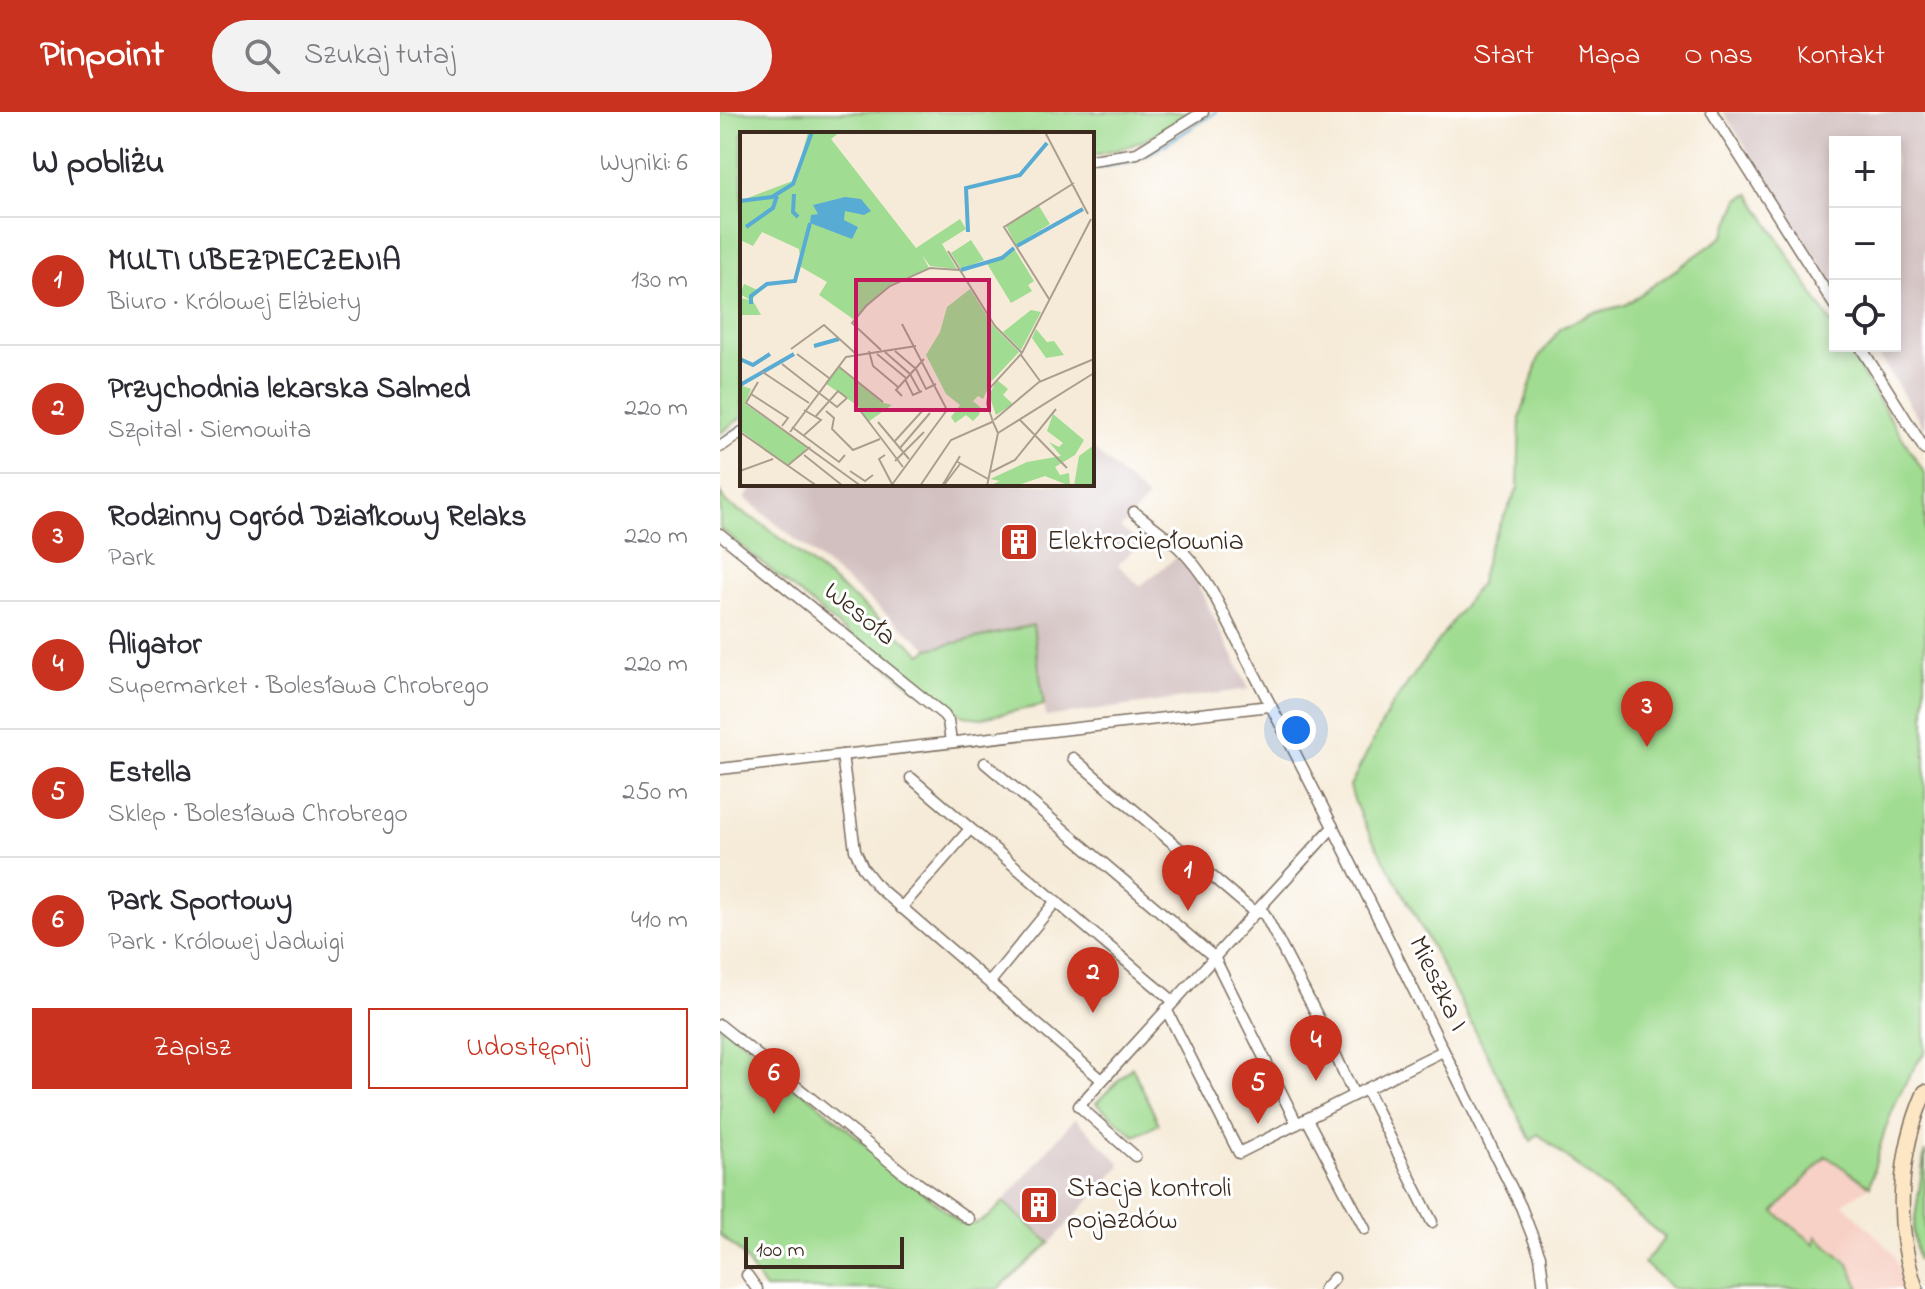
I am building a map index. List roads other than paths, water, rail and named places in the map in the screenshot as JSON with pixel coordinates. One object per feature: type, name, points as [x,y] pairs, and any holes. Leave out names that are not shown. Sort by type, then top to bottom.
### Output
[{"type":"main road","points":[[1916,1289],[1906,1250],[1902,1192],[1908,1143],[1925,1092]]},
{"type":"street","points":[[1094,160],[1137,153],[1203,112]]},
{"type":"street","points":[[1712,112],[1829,297]]},
{"type":"street","points":[[1864,352],[1925,450]]},
{"type":"street","points":[[720,447],[740,433]]},
{"type":"street","name":"Mieszka I","points":[[1134,512],[1175,542],[1195,562],[1211,589],[1333,827],[1535,1241],[1544,1289]]},
{"type":"street","name":"Wesoła","points":[[720,534],[944,715],[951,742]]},
{"type":"street","points":[[720,769],[1270,706]]},
{"type":"street","points":[[842,755],[855,850],[863,868],[878,887],[1102,1080]]},
{"type":"street","points":[[1073,758],[1254,912],[1264,913],[1354,1095]]},
{"type":"street","points":[[985,763],[1214,957],[1302,1121],[1365,1229]]},
{"type":"street","points":[[911,778],[1056,901],[1170,1005],[1239,1153],[1443,1051]]},
{"type":"street","points":[[1135,1156],[1079,1106],[1333,827]]},
{"type":"street","points":[[901,908],[970,829]]},
{"type":"street","points":[[990,982],[1056,901]]},
{"type":"street","points":[[720,1025],[905,1174],[969,1219]]},
{"type":"street","points":[[1366,1089],[1432,1222]]},
{"type":"street","points":[[747,1275],[757,1289]]},
{"type":"street","points":[[1324,1289],[1334,1278]]},
{"type":"waterway","points":[[1094,169],[1133,161],[1216,112]]},
{"type":"waterway","points":[[720,440],[740,427]]},
{"type":"place","name":"Elektrociepłownia","points":[[1019,542]]},
{"type":"place","name":"Rodzinny Ogród Działkowy Relaks","points":[[1647,747]]},
{"type":"place","name":"MULTI UBEZPIECZENIA","points":[[1188,911]]},
{"type":"place","name":"Przychodnia lekarska Salmed","points":[[1093,1013]]},
{"type":"place","name":"Aligator","points":[[1316,1081]]},
{"type":"place","name":"Park Sportowy","points":[[774,1114]]},
{"type":"place","name":"Estella","points":[[1258,1124]]},
{"type":"place","name":"Stacja kontroli pojazdów","points":[[1039,1205]]}]
